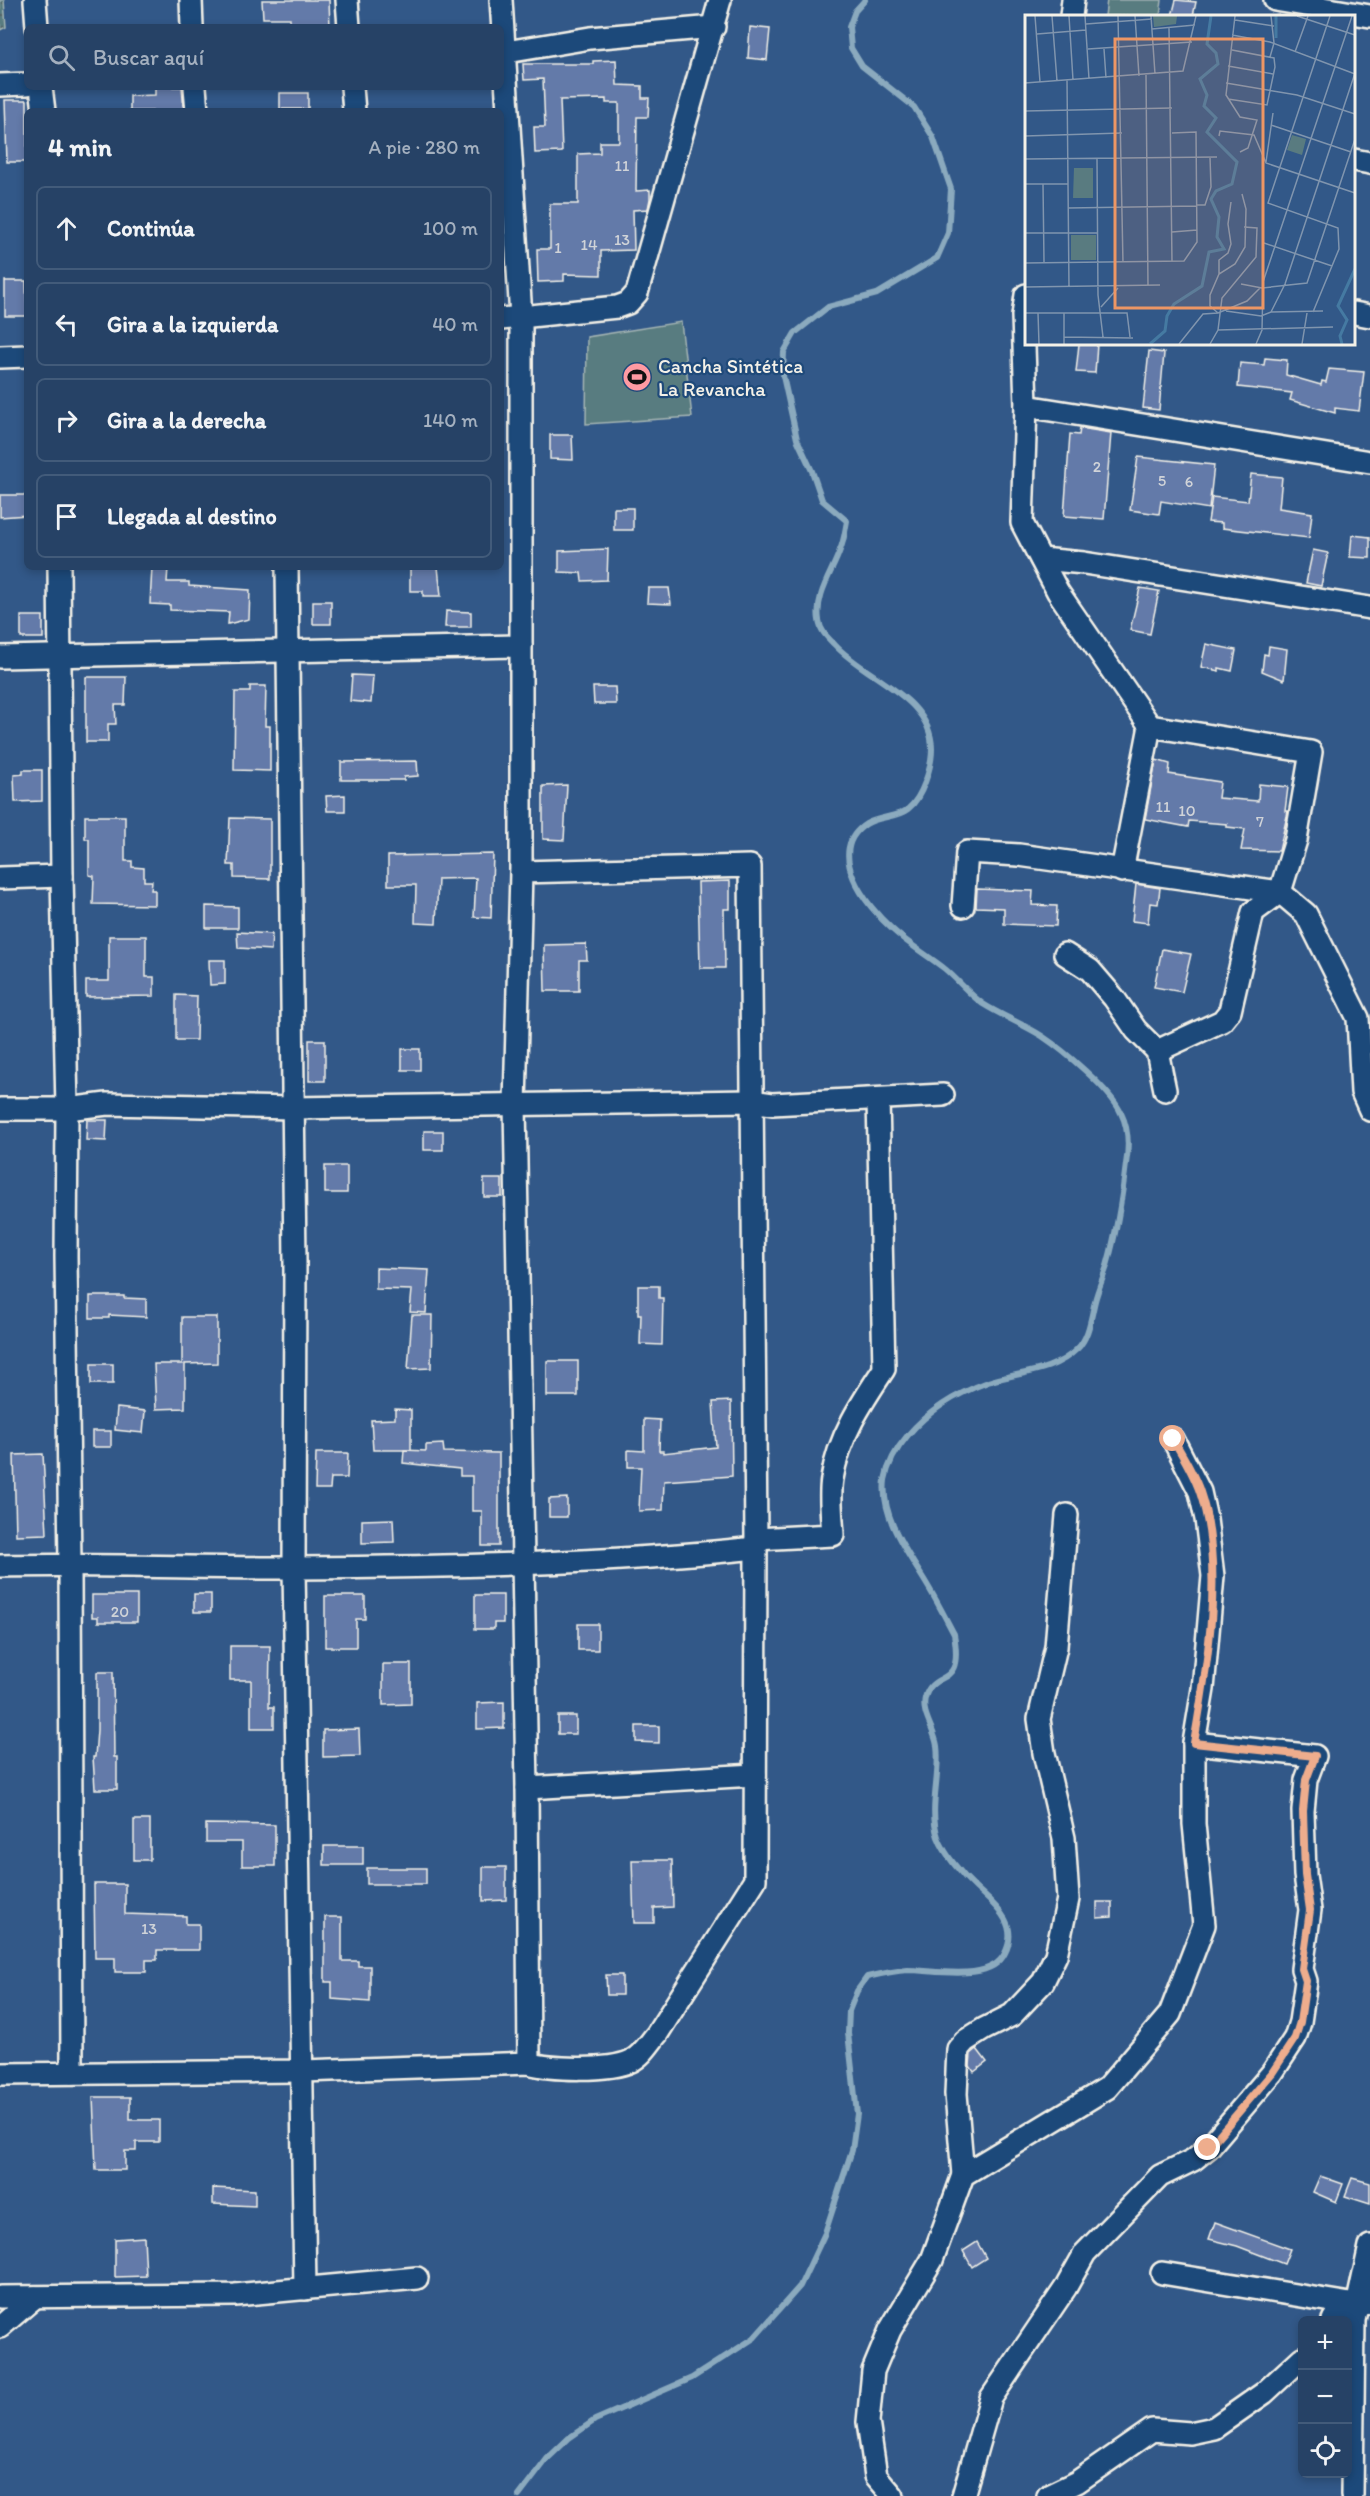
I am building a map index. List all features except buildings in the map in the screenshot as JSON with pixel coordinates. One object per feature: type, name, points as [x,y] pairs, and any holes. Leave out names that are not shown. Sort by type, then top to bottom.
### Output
[{"type":"street","points":[[35,0],[37,24]]},
{"type":"street","points":[[190,0],[192,24]]},
{"type":"street","points":[[348,0],[349,24]]},
{"type":"street","points":[[501,0],[502,24]]},
{"type":"street","points":[[511,318],[617,307],[628,303],[637,293],[720,0]]},
{"type":"street","points":[[1071,15],[1073,0]]},
{"type":"street","points":[[1275,0],[1370,16]]},
{"type":"street","points":[[504,53],[590,38],[714,27]]},
{"type":"street","points":[[0,86],[24,84]]},
{"type":"street","points":[[504,86],[521,646],[521,872],[515,1105],[527,1788],[529,2063]]},
{"type":"street","points":[[41,90],[44,108]]},
{"type":"street","points":[[195,90],[197,108]]},
{"type":"street","points":[[352,90],[354,108]]},
{"type":"street","points":[[1355,160],[1370,163]]},
{"type":"street","points":[[1025,302],[1023,316],[1026,406],[1022,523],[1058,592],[1150,726],[1122,871]]},
{"type":"street","points":[[1355,313],[1370,315]]},
{"type":"street","points":[[0,357],[24,356]]},
{"type":"street","points":[[1026,406],[1370,462]]},
{"type":"street","points":[[1041,560],[1084,563],[1370,608]]},
{"type":"street","points":[[59,570],[67,1109],[72,2073]]},
{"type":"street","points":[[287,570],[295,1262],[294,1568],[305,2289]]},
{"type":"street","points":[[0,657],[521,646]]},
{"type":"street","points":[[1150,726],[1311,752],[1296,840],[1280,892],[1253,912],[1230,1011],[1222,1021],[1157,1051]]},
{"type":"street","points":[[963,906],[966,852],[1019,855],[1280,892],[1306,914],[1358,1018],[1362,1092],[1370,1110]]},
{"type":"street","points":[[0,2074],[303,2071],[529,2063],[546,2068],[621,2064],[639,2056],[657,2034],[755,1880],[756,1544],[750,866],[521,872]]},
{"type":"street","points":[[0,878],[62,876]]},
{"type":"street","points":[[1065,954],[1090,970],[1114,998],[1136,1030],[1157,1051],[1165,1090]]},
{"type":"street","points":[[0,1109],[67,1109],[107,1104],[293,1108],[752,1101],[772,1104],[943,1095]]},
{"type":"street","points":[[0,1566],[294,1568],[523,1564],[689,1555],[833,1535],[832,1479],[840,1450],[860,1404],[884,1369],[878,1098]]},
{"type":"street","points":[[963,2175],[1107,2088],[1170,2014],[1204,1926],[1194,1824],[1194,1743],[1203,1689],[1213,1576],[1200,1492],[1173,1439]]},
{"type":"street","points":[[893,2496],[876,2476],[868,2422],[873,2371],[890,2330],[932,2260],[963,2175],[956,2094],[958,2049],[964,2041],[1012,2015],[1043,1982],[1056,1955],[1068,1899],[1064,1838],[1044,1753],[1039,1719],[1056,1647],[1067,1515]]},
{"type":"street","points":[[963,2496],[991,2398],[1066,2287],[1085,2253],[1160,2176],[1193,2160],[1208,2148],[1272,2073],[1295,2038],[1300,2022],[1306,1981],[1302,1969],[1310,1910],[1305,1875],[1303,1811],[1306,1780],[1315,1756],[1194,1743]]},
{"type":"street","points":[[527,1788],[755,1775]]},
{"type":"street","points":[[1352,2496],[1353,2347],[1363,2304],[1370,2246]]},
{"type":"street","points":[[1162,2273],[1363,2304]]},
{"type":"street","points":[[0,2297],[236,2295],[417,2278]]},
{"type":"street","points":[[0,2327],[35,2297]]},
{"type":"street","points":[[1335,2316],[1341,2307],[1363,2304]]},
{"type":"street","points":[[1048,2496],[1077,2482],[1152,2430],[1190,2433],[1214,2428],[1264,2393],[1298,2362]]},
{"type":"green space","points":[[0,0],[4,0],[6,27],[0,30]]},
{"type":"green space","points":[[1107,0],[1162,0],[1160,15],[1105,15]]},
{"type":"green space","name":"Cancha Sintética La Revancha","points":[[681,322],[692,417],[586,424],[587,337]]},
{"type":"waterway","points":[[519,2496],[547,2459],[569,2438],[595,2420],[692,2378],[754,2338],[800,2286],[825,2233],[852,2150],[857,2114],[848,2033],[849,2011],[857,1991],[867,1977],[908,1970],[947,1973],[975,1972],[998,1962],[1005,1953],[1009,1933],[1003,1916],[960,1871],[945,1851],[935,1826],[934,1803],[938,1757],[934,1734],[924,1704],[929,1689],[951,1672],[955,1664],[954,1634],[898,1537],[887,1509],[885,1480],[900,1445],[916,1426],[935,1410],[966,1391],[988,1382],[1035,1371],[1057,1363],[1077,1349],[1087,1333],[1107,1266],[1123,1190],[1128,1138],[1124,1119],[1107,1093],[1074,1060],[1051,1042],[983,1004],[945,969],[892,929],[861,893],[849,863],[849,849],[854,835],[866,824],[904,812],[918,798],[925,782],[932,749],[929,731],[921,715],[895,690],[848,657],[821,628],[819,602],[841,547],[847,521],[822,500],[797,439],[783,376],[784,352],[795,333],[828,307],[877,294],[937,258],[948,233],[951,189],[933,137],[914,107],[862,66],[851,48],[849,27],[855,11],[865,0]]},
{"type":"place","name":"Cancha Sintética La Revancha","points":[[637,377]]},
{"type":"route","points":[[1173,1439],[1200,1492],[1213,1576],[1203,1689],[1194,1743],[1315,1756],[1306,1780],[1303,1811],[1305,1875],[1310,1910],[1302,1969],[1306,1981],[1300,2022],[1295,2038],[1272,2073],[1208,2148]]}]
